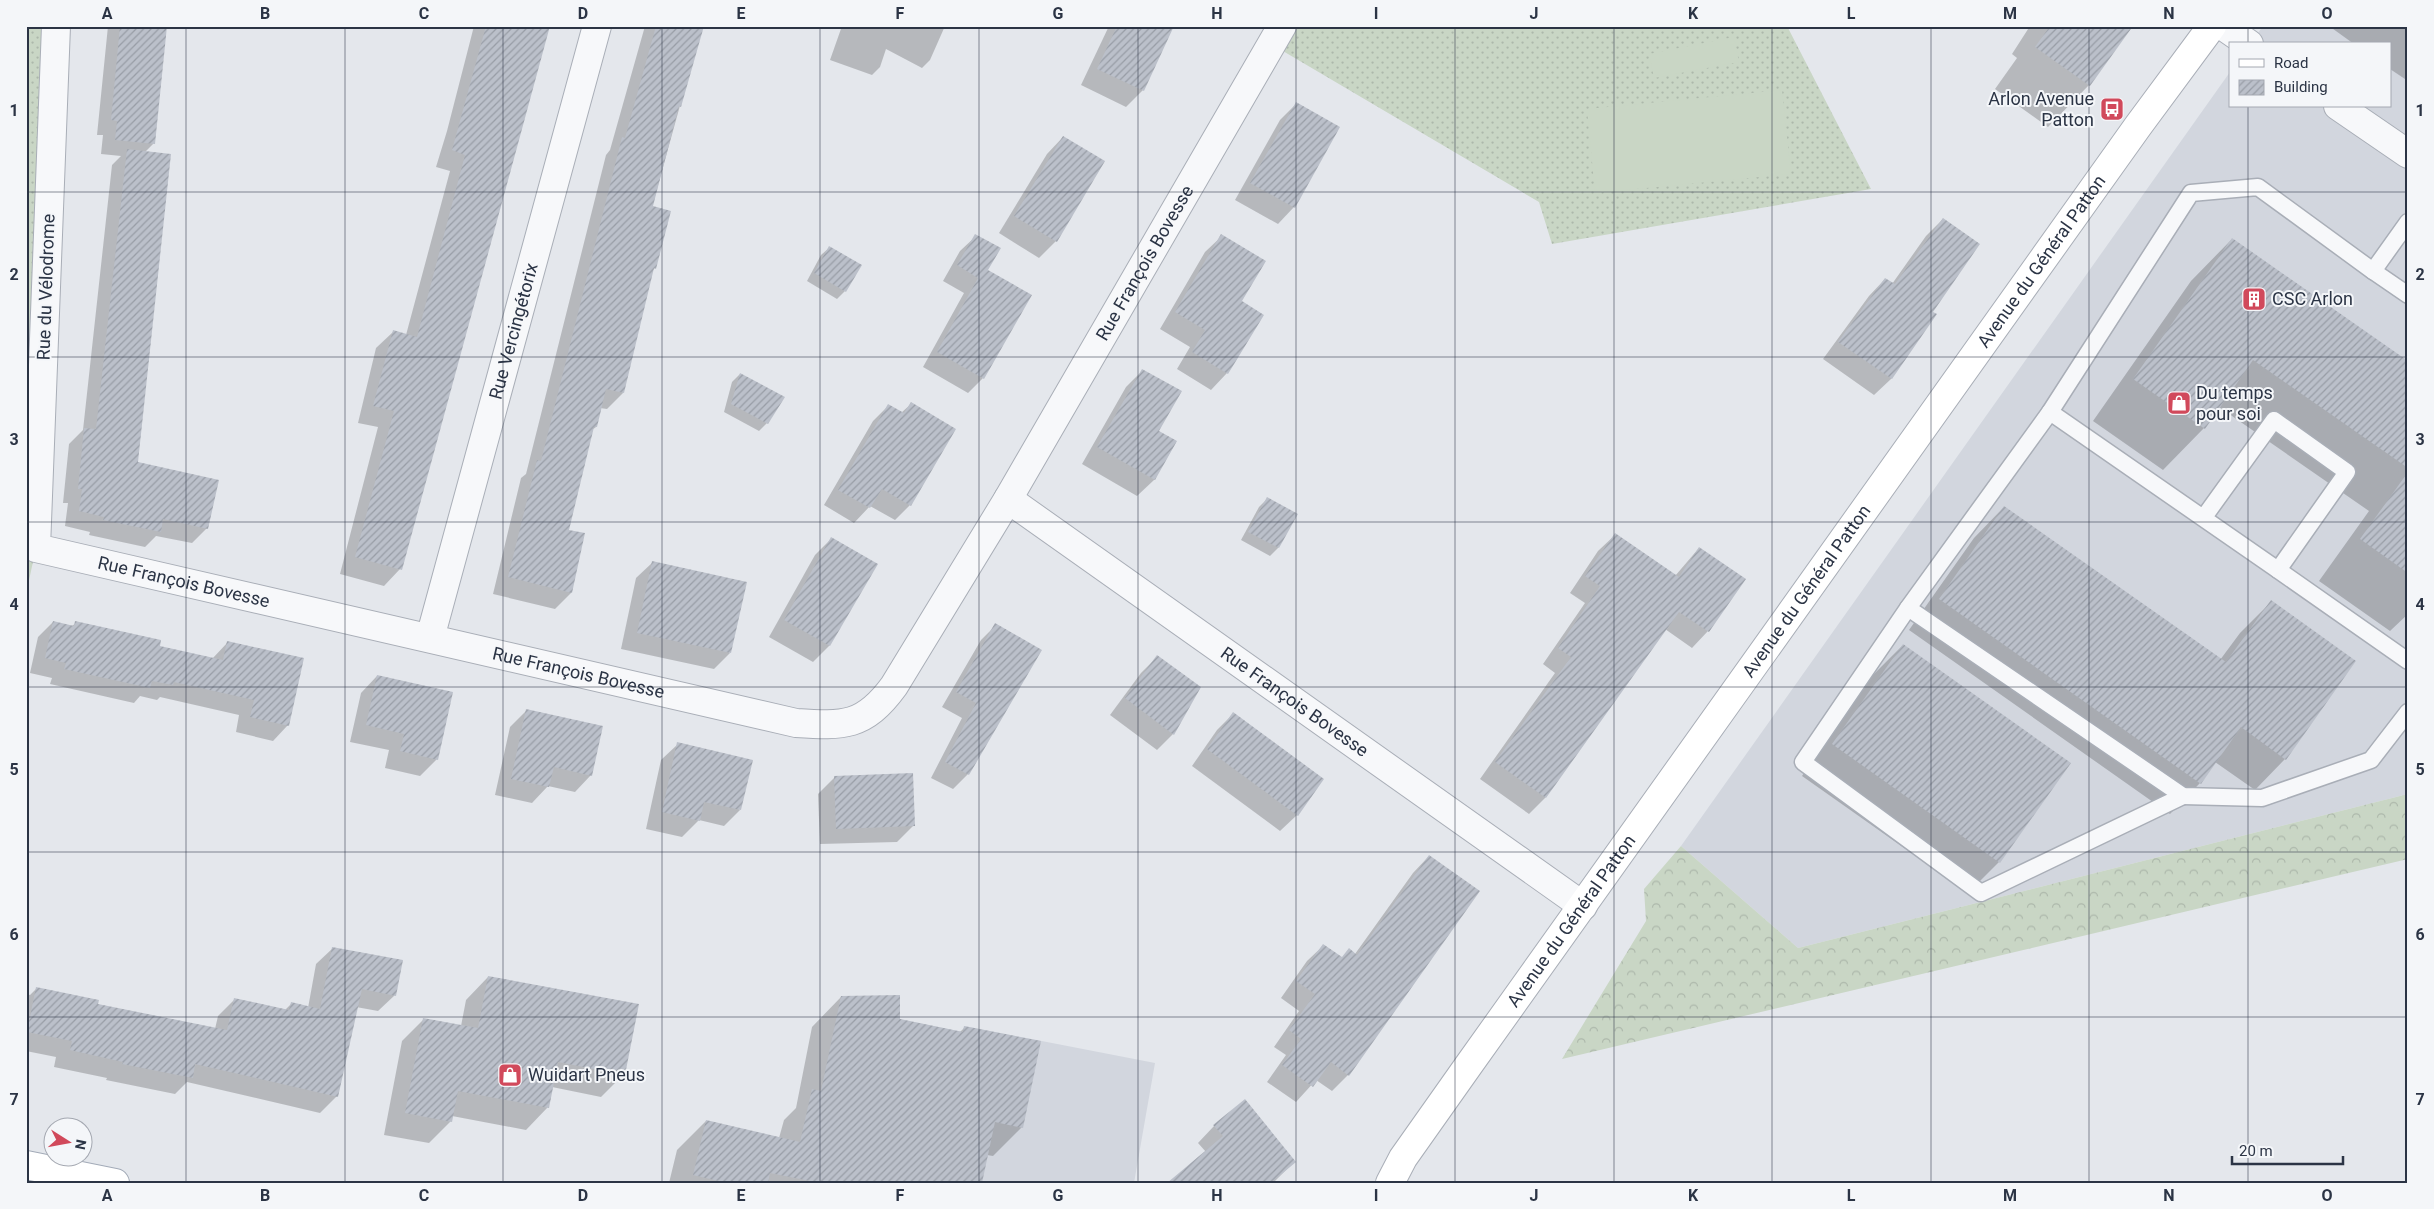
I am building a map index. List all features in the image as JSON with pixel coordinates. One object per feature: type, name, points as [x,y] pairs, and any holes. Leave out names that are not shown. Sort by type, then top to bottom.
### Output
[{"type":"main road","name":"Avenue du Général Patton","points":[[1403,1158],[2138,126],[2212,26]]},
{"type":"main road","points":[[1379,1183],[1403,1158]]},
{"type":"main road","points":[[1391,1183],[1403,1158]]},
{"type":"main road","points":[[26,1165],[116,1183]]},
{"type":"street","name":"Rue du Vélodrome","points":[[36,548],[56,26]]},
{"type":"street","name":"Rue Vercingétorix","points":[[430,638],[597,26]]},
{"type":"street","name":"Rue François Bovesse","points":[[36,548],[796,723],[831,725],[856,720],[879,707],[894,686],[1008,499],[1282,26]]},
{"type":"street","points":[[2224,26],[2245,42]]},
{"type":"street","points":[[2341,108],[2408,154]]},
{"type":"street","name":"Rue François Bovesse","points":[[1008,499],[1582,906]]},
{"type":"lane","points":[[2408,295],[2258,188],[2191,192],[2050,412],[1908,608],[1803,762],[1981,893],[2183,796],[2262,798],[2371,760],[2408,712]]},
{"type":"lane","points":[[2373,271],[2408,222]]},
{"type":"lane","points":[[2050,412],[2204,517],[2408,662]]},
{"type":"lane","points":[[2204,517],[2274,420],[2347,472],[2278,570]]},
{"type":"lane","points":[[1908,608],[2183,796]]},
{"type":"shaded area","points":[[2263,26],[2408,26],[2408,794],[1798,948],[1681,846],[2229,73],[2229,108],[2392,108],[2392,42],[2251,42]]},
{"type":"shaded area","points":[[839,1007],[963,1032],[964,1026],[1155,1063],[1134,1183],[802,1183],[802,1181],[814,1182],[824,1080]]},
{"type":"green space","points":[[26,26],[56,26],[36,548],[26,594]]},
{"type":"green space","points":[[1282,26],[1787,26],[1871,189],[1552,244],[1539,202],[1271,44]]},
{"type":"green space","points":[[1734,37],[1739,62],[1654,78],[1649,54]]},
{"type":"green space","points":[[1782,90],[1791,174],[1595,193],[1587,109]]},
{"type":"green space","points":[[2408,794],[2408,859],[1562,1059],[1646,921],[1644,889],[1681,846],[1798,948]]},
{"type":"building","points":[[120,26],[167,26],[155,144],[115,140],[117,121],[111,120]]},
{"type":"building","points":[[486,26],[550,26],[402,570],[355,557],[394,411],[373,406],[393,330],[417,337],[465,155],[452,150]]},
{"type":"building","points":[[656,26],[704,26],[681,107],[679,106],[653,206],[671,211],[656,269],[654,268],[624,393],[606,389],[597,427],[594,427],[569,530],[585,533],[572,593],[508,577],[537,460],[541,461],[622,137],[625,138]]},
{"type":"building","points":[[1117,26],[1174,26],[1144,91],[1097,69]]},
{"type":"building","points":[[2050,26],[2133,26],[2090,86],[2035,47]]},
{"type":"building","points":[[1296,102],[1340,127],[1295,208],[1250,183]]},
{"type":"building","points":[[1063,136],[1105,161],[1057,242],[1014,216]]},
{"type":"building","points":[[127,149],[171,154],[138,462],[219,480],[208,529],[163,519],[161,532],[103,520],[104,517],[79,511],[82,489],[78,489],[84,428],[96,429]]},
{"type":"building","points":[[1943,218],[1980,244],[1933,312],[1937,314],[1892,379],[1838,342],[1885,278],[1895,284]]},
{"type":"building","points":[[975,234],[1001,248],[988,270],[1032,295],[984,379],[937,352],[978,278],[957,265]]},
{"type":"building","points":[[1221,234],[1266,261],[1242,301],[1264,315],[1228,374],[1192,352],[1205,330],[1175,312]]},
{"type":"building","name":"CSC Arlon","points":[[2232,238],[2408,361],[2408,468],[2253,360],[2205,429],[2133,379]]},
{"type":"building","points":[[829,246],[862,265],[846,292],[814,273]]},
{"type":"building","points":[[1142,369],[1182,391],[1159,431],[1177,441],[1155,480],[1097,447]]},
{"type":"building","points":[[740,373],[785,397],[768,424],[731,404]]},
{"type":"building","points":[[911,402],[956,429],[911,506],[882,489],[870,508],[838,490],[888,404],[904,413]]},
{"type":"building","points":[[2408,472],[2408,573],[2360,539]]},
{"type":"building","points":[[1267,497],[1298,514],[1279,548],[1248,532]]},
{"type":"building","points":[[2004,506],[2226,662],[2271,600],[2356,661],[2286,760],[2241,727],[2201,784],[1939,599]]},
{"type":"building","points":[[1615,533],[1679,577],[1699,547],[1746,579],[1709,632],[1679,612],[1546,798],[1495,762],[1571,657],[1558,648],[1600,586],[1585,576]]},
{"type":"building","points":[[831,537],[878,564],[830,646],[784,620]]},
{"type":"building","points":[[652,561],[747,582],[731,653],[637,633]]},
{"type":"building","points":[[53,621],[74,626],[75,621],[161,640],[160,646],[223,660],[227,641],[304,658],[289,726],[250,717],[254,700],[174,682],[173,685],[152,681],[150,688],[64,669],[66,663],[45,658]]},
{"type":"building","points":[[995,623],[1042,650],[969,775],[945,762],[976,703],[956,692]]},
{"type":"building","points":[[1903,644],[2071,763],[2000,863],[1832,744]]},
{"type":"building","points":[[1157,655],[1201,687],[1174,735],[1125,698]]},
{"type":"building","points":[[377,675],[453,692],[438,760],[400,751],[404,734],[366,725]]},
{"type":"building","points":[[526,709],[603,726],[592,776],[554,767],[549,787],[511,779]]},
{"type":"building","points":[[1233,712],[1324,779],[1298,816],[1207,749]]},
{"type":"building","points":[[677,742],[753,760],[741,810],[704,802],[700,821],[662,812]]},
{"type":"building","points":[[913,773],[915,826],[836,829],[834,776]]},
{"type":"building","points":[[1429,855],[1480,891],[1349,1076],[1331,1062],[1313,1087],[1282,1065],[1301,1039],[1289,1030],[1315,994],[1296,981],[1323,944],[1342,957],[1349,948],[1357,955]]},
{"type":"building","points":[[332,947],[403,960],[396,996],[362,989],[338,1097],[195,1064],[193,1078],[122,1064],[123,1062],[70,1050],[72,1041],[27,1032],[36,987],[99,1000],[98,1004],[227,1030],[234,998],[289,1010],[291,1002],[320,1009]]},
{"type":"building","points":[[488,976],[639,1004],[625,1075],[558,1062],[549,1108],[458,1091],[452,1122],[405,1113],[423,1018],[478,1028]]},
{"type":"building","points":[[900,995],[900,1019],[963,1032],[964,1026],[1041,1041],[1023,1128],[995,1122],[982,1183],[820,1183],[770,1173],[768,1183],[727,1183],[693,1175],[706,1120],[800,1142],[812,1089],[821,1091],[841,996]]},
{"type":"building","points":[[1245,1099],[1296,1162],[1271,1183],[1167,1183],[1223,1136],[1213,1125]]},
{"type":"place","name":"Arlon Avenue Patton","points":[[2112,109]]},
{"type":"place","name":"CSC Arlon","points":[[2254,299]]},
{"type":"place","name":"Du temps pour soi","points":[[2179,403]]},
{"type":"place","name":"Wuidart Pneus","points":[[510,1075]]}]
